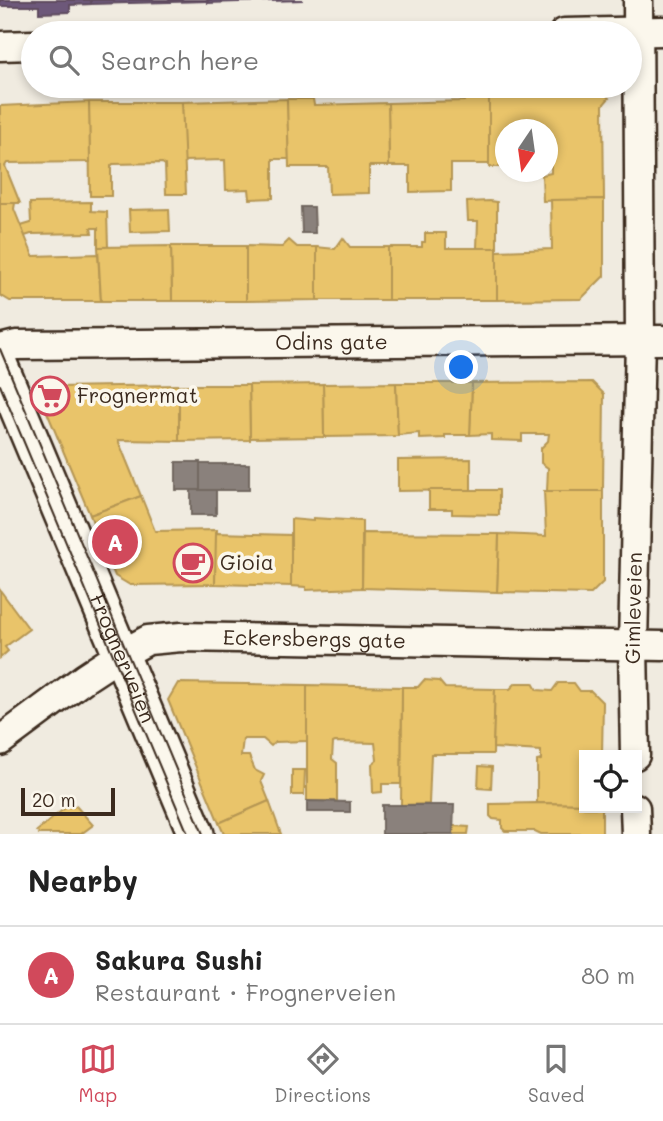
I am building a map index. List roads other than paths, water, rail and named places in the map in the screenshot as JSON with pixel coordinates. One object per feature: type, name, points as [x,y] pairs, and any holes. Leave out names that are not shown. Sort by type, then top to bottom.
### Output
[{"type":"street","name":"Gimleveien","points":[[635,750],[633,645],[652,340],[650,31],[638,0]]},
{"type":"street","points":[[0,46],[21,46]]},
{"type":"street","name":"Odins gate","points":[[0,349],[16,345],[652,340]]},
{"type":"street","name":"Frognerveien","points":[[0,366],[195,834]]},
{"type":"street","name":"Eckersbergs gate","points":[[0,741],[85,677],[148,640],[181,636],[663,646]]},
{"type":"street","points":[[635,813],[636,834]]},
{"type":"tram line","points":[[0,349],[203,834]]},
{"type":"tram line","points":[[0,385],[188,834]]},
{"type":"place","name":"Frognermat","points":[[50,396]]},
{"type":"place","name":"Sakura Sushi","points":[[115,542]]},
{"type":"place","name":"Gioia","points":[[193,563]]}]
